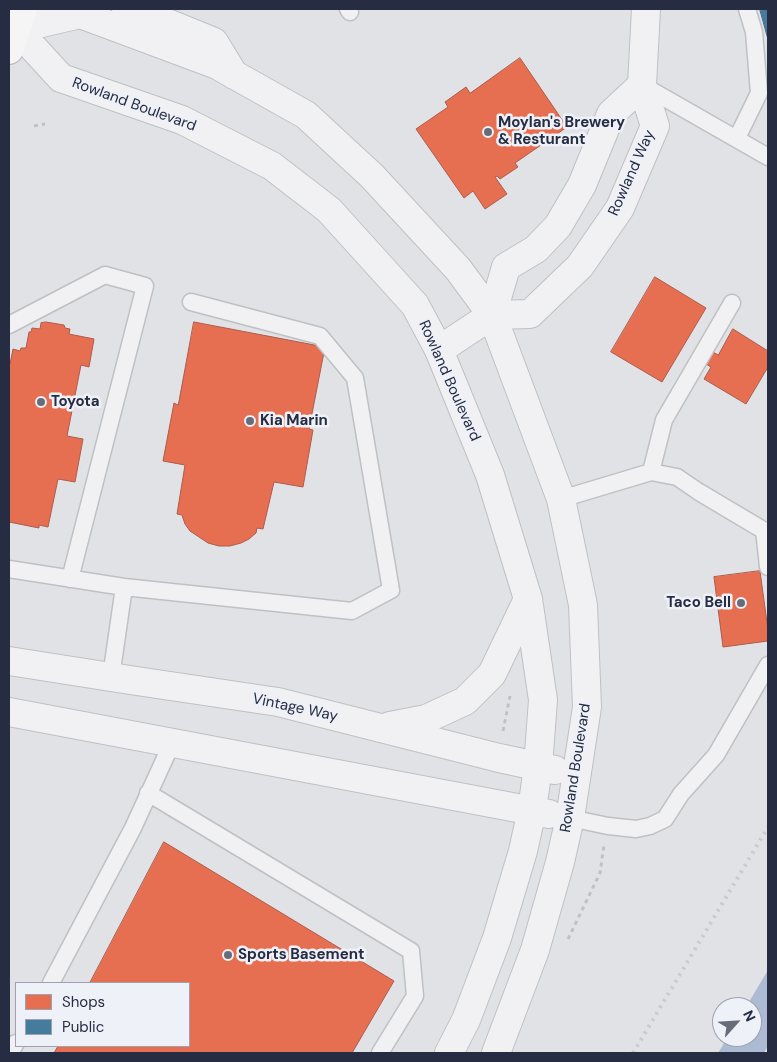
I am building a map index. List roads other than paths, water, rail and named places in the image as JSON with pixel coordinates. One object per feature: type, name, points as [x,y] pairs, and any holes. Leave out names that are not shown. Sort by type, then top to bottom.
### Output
[{"type":"street","points":[[126,9],[150,16],[214,42],[234,75]]},
{"type":"street","name":"Rowland Way","points":[[492,314],[530,314],[580,266],[620,208],[655,126],[642,85],[646,9]]},
{"type":"street","name":"Rowland Boulevard","points":[[449,1053],[466,1020],[497,938],[523,851],[532,810],[538,767],[543,700],[528,599],[490,475],[438,350],[416,305],[329,210],[272,166],[182,120],[61,78],[16,29],[80,14],[217,65],[306,115],[372,176],[458,269],[492,314],[562,499],[584,605],[587,707],[570,818],[534,950],[496,1053]]},
{"type":"street","points":[[438,350],[492,314],[506,267],[536,249],[558,226],[582,186],[611,114],[642,85]]},
{"type":"street","points":[[381,728],[426,719],[465,701],[492,674],[528,599]]},
{"type":"street","name":"Vintage Way","points":[[9,660],[278,702],[538,767],[577,773]]},
{"type":"street","points":[[9,712],[570,818]]},
{"type":"lane","points":[[737,138],[759,93],[754,32],[747,9]]},
{"type":"lane","points":[[642,85],[768,157]]},
{"type":"lane","points":[[9,326],[105,275],[145,286],[70,579]]},
{"type":"lane","points":[[9,569],[124,587],[352,611],[391,590],[356,378],[320,336],[191,302]]},
{"type":"lane","points":[[651,472],[664,420],[732,302]]},
{"type":"lane","points":[[562,499],[651,472],[677,477],[766,532],[768,568]]},
{"type":"lane","points":[[112,677],[124,587]]},
{"type":"lane","points":[[570,818],[608,826],[636,829],[650,826],[665,818],[681,794],[716,755],[768,665]]},
{"type":"lane","points":[[52,982],[132,828],[172,743]]},
{"type":"lane","points":[[148,793],[411,952],[415,996],[380,1053]]},
{"type":"water","points":[[768,970],[768,1046],[764,1053],[718,1053],[722,1047],[762,1047],[762,997],[752,997]]},
{"type":"railway","points":[[633,1053],[768,827]]},
{"type":"place","name":"Moylan's Brewery & Resturant","points":[[488,132]]},
{"type":"place","name":"Toyota","points":[[41,402]]},
{"type":"place","name":"Kia Marin","points":[[250,421]]},
{"type":"place","name":"Taco Bell","points":[[741,603]]},
{"type":"place","name":"Sports Basement","points":[[228,955]]}]
